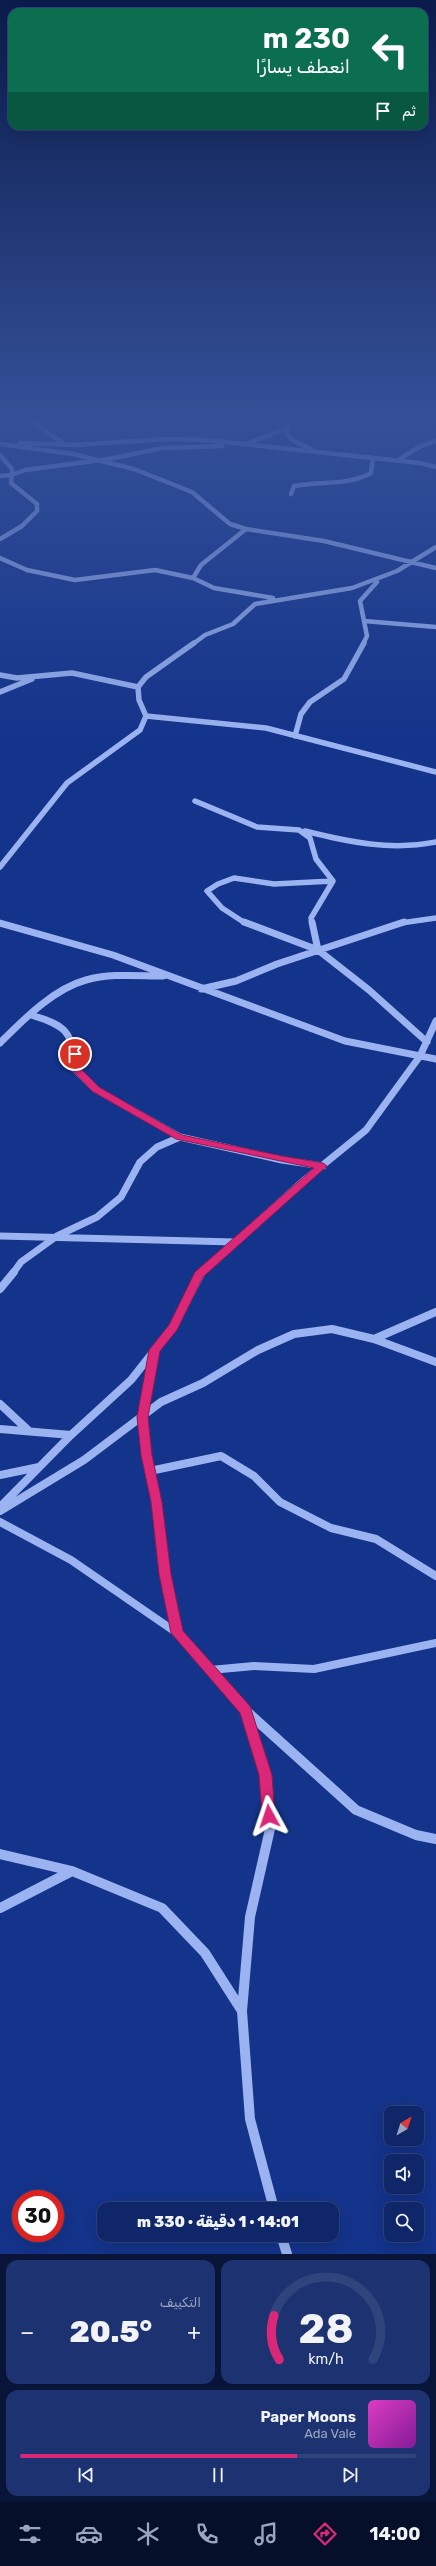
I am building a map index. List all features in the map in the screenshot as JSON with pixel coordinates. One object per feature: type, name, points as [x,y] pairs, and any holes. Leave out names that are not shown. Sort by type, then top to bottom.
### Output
[{"type":"street","points":[[0,539],[24,524]]},
{"type":"street","points":[[231,524],[246,529],[324,541],[436,568]]},
{"type":"street","points":[[193,578],[201,565],[246,529]]},
{"type":"street","points":[[295,736],[301,714],[310,702],[344,680],[367,636],[364,621],[358,605],[362,593],[382,578],[436,547]]},
{"type":"street","points":[[0,558],[27,570],[75,580],[156,570],[193,578],[214,588],[277,599]]},
{"type":"street","points":[[0,867],[67,783],[140,730],[146,716],[139,700],[138,687],[146,677],[206,635],[232,624],[255,604],[277,599],[352,588],[382,578]]},
{"type":"street","points":[[364,621],[436,627]]},
{"type":"street","points":[[0,674],[17,678],[46,674],[72,673],[138,687]]},
{"type":"street","points":[[0,692],[46,674]]},
{"type":"street","points":[[146,716],[232,723],[266,728],[436,772]]},
{"type":"street","points":[[195,801],[257,827],[299,830],[367,846],[396,848],[436,842]]},
{"type":"street","points":[[299,830],[310,838],[316,859],[333,881]]},
{"type":"street","points":[[333,881],[272,884],[241,876],[220,880],[207,891],[222,908],[245,923],[318,950],[369,990],[427,1042]]},
{"type":"street","points":[[318,950],[311,918],[333,881]]},
{"type":"street","points":[[201,989],[236,981],[277,964],[411,920],[436,918]]},
{"type":"street","points":[[0,923],[113,954],[166,976],[345,1041],[436,1059]]},
{"type":"street","points":[[0,1043],[44,1004],[85,980],[120,976],[166,976]]},
{"type":"street","points":[[31,1015],[65,1028],[73,1039],[74,1068],[96,1089],[180,1137],[282,1160],[323,1166]]},
{"type":"street","points":[[0,1507],[70,1435],[131,1380],[173,1327],[199,1274],[234,1242],[366,1130],[420,1056],[436,1021]]},
{"type":"street","points":[[0,1289],[22,1262],[57,1236],[97,1217],[121,1197],[140,1162],[157,1147],[180,1137]]},
{"type":"street","points":[[0,1236],[57,1236],[148,1241],[234,1242]]},
{"type":"street","points":[[374,1339],[436,1312]]},
{"type":"street","points":[[0,1512],[84,1460],[161,1402],[203,1383],[258,1350],[294,1334],[332,1329],[374,1339],[436,1362]]},
{"type":"street","points":[[155,1350],[142,1417],[150,1471],[157,1502],[165,1574],[177,1633]]},
{"type":"street","points":[[0,1404],[29,1432]]},
{"type":"street","points":[[0,1429],[70,1435]]},
{"type":"street","points":[[150,1471],[199,1458],[221,1456],[254,1476],[280,1502],[331,1528],[376,1539],[436,1576]]},
{"type":"street","points":[[0,1475],[39,1467]]},
{"type":"street","points":[[0,1522],[71,1560],[177,1633],[246,1710],[356,1810],[416,1835],[436,1839]]},
{"type":"street","points":[[210,1670],[254,1666],[314,1669],[436,1643]]},
{"type":"street","points":[[246,1710],[265,1775],[270,1829],[250,1917],[242,2011],[250,2120],[272,2202]]},
{"type":"street","points":[[0,1854],[72,1871],[162,1908],[205,1953],[242,2011]]},
{"type":"street","points":[[0,1908],[72,1871]]},
{"type":"street","points":[[283,2242],[287,2254]]},
{"type":"route","points":[[75,1054],[74,1068],[96,1089],[136,1114],[180,1137],[226,1146],[282,1160],[323,1166],[302,1182],[199,1274],[173,1327],[155,1350],[142,1417],[146,1455],[157,1502],[165,1574],[177,1633],[246,1710],[265,1775],[269,1816]]}]
